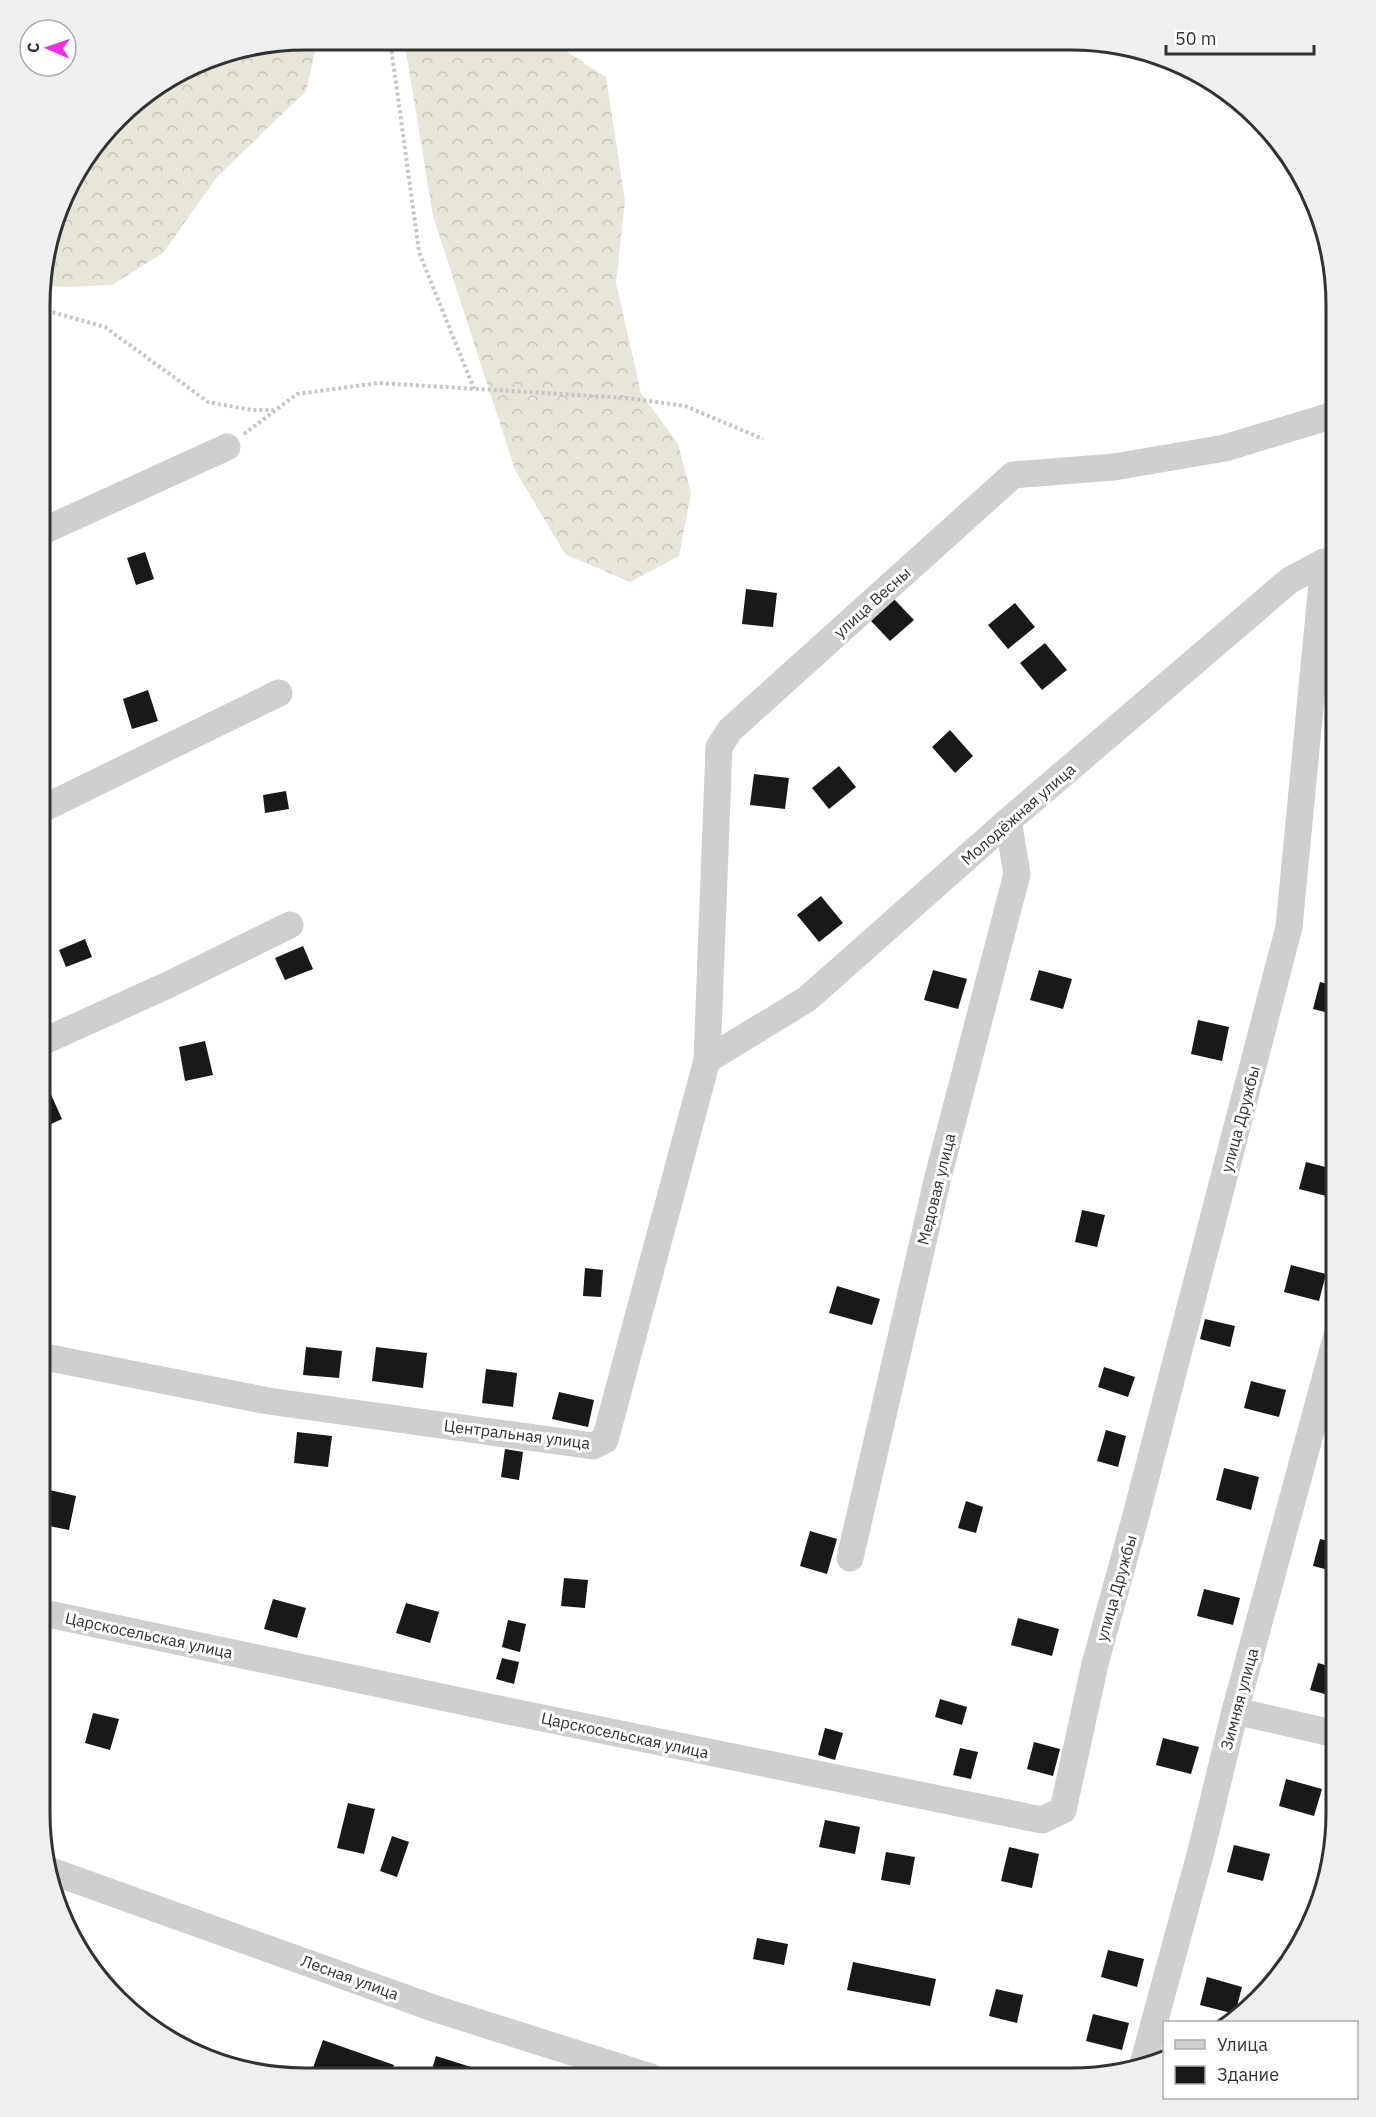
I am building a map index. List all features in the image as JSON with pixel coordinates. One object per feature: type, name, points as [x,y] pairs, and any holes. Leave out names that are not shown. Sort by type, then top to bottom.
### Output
[{"type":"street","name":"улица Весны","points":[[730,730],[1013,475],[1114,467],[1225,448],[1326,417]]},
{"type":"street","points":[[50,527],[227,447]]},
{"type":"street","name":"Молодёжная улица","points":[[707,1059],[807,999],[1008,821],[1290,580],[1324,562]]},
{"type":"street","name":"улица Дружбы","points":[[1095,1664],[1289,927],[1324,562]]},
{"type":"street","points":[[50,805],[279,693]]},
{"type":"street","name":"Центральная улица","points":[[50,1358],[268,1401],[593,1446],[605,1440],[707,1059],[719,747],[730,730]]},
{"type":"street","name":"Медовая улица","points":[[850,1558],[938,1177],[1017,874],[1008,821]]},
{"type":"street","points":[[50,1038],[170,984],[290,925]]},
{"type":"street","name":"Зимняя улица","points":[[1145,2056],[1326,1376]]},
{"type":"street","name":"Царскосельская улица","points":[[50,1614],[1042,1820],[1063,1810],[1095,1664]]},
{"type":"street","points":[[1235,1712],[1326,1732]]},
{"type":"street","name":"Лесная улица","points":[[57,1873],[436,2009],[623,2068]]},
{"type":"path","points":[[391,50],[419,252],[474,388]]},
{"type":"path","points":[[50,312],[105,327],[208,402],[251,410],[273,410]]},
{"type":"path","points":[[227,447],[297,394],[378,383],[627,398],[685,406],[763,439]]},
{"type":"green space","points":[[288,50],[315,50],[306,91],[217,177],[163,253],[112,285],[50,286],[54,255],[63,223],[84,177],[102,149],[124,124],[149,102],[207,69],[255,54]]},
{"type":"green space","points":[[406,50],[564,50],[606,77],[625,201],[616,283],[641,393],[678,444],[691,493],[679,556],[630,582],[565,554],[515,470],[433,216]]},
{"type":"building","points":[[145,552],[154,579],[136,585],[127,558]]},
{"type":"building","points":[[746,589],[777,593],[773,627],[742,624]]},
{"type":"building","points":[[894,599],[914,620],[890,641],[871,621]]},
{"type":"building","points":[[1015,603],[1035,627],[1008,649],[988,625]]},
{"type":"building","points":[[1045,643],[1067,670],[1042,690],[1020,663]]},
{"type":"building","points":[[148,690],[158,721],[132,729],[123,699]]},
{"type":"building","points":[[950,730],[973,756],[955,773],[932,747]]},
{"type":"building","points":[[839,766],[856,787],[829,809],[812,788]]},
{"type":"building","points":[[754,774],[789,778],[785,809],[750,805]]},
{"type":"building","points":[[286,791],[289,809],[265,813],[263,795]]},
{"type":"building","points":[[821,896],[843,923],[819,942],[797,915]]},
{"type":"building","points":[[85,939],[92,957],[66,967],[59,950]]},
{"type":"building","points":[[303,946],[313,969],[285,980],[275,958]]},
{"type":"building","points":[[933,970],[967,979],[958,1009],[924,1000]]},
{"type":"building","points":[[1039,970],[1072,979],[1063,1009],[1030,1000]]},
{"type":"building","points":[[1320,982],[1326,983],[1326,1012],[1313,1009]]},
{"type":"building","points":[[1198,1020],[1229,1027],[1222,1061],[1191,1054]]},
{"type":"building","points":[[205,1041],[213,1075],[185,1081],[179,1047]]},
{"type":"building","points":[[50,1092],[62,1119],[50,1124]]},
{"type":"building","points":[[1306,1162],[1326,1167],[1326,1196],[1299,1189]]},
{"type":"building","points":[[1082,1210],[1105,1215],[1097,1247],[1075,1242]]},
{"type":"building","points":[[1291,1265],[1326,1274],[1319,1301],[1284,1292]]},
{"type":"building","points":[[585,1268],[603,1270],[601,1297],[583,1296]]},
{"type":"building","points":[[837,1286],[880,1299],[872,1325],[829,1313]]},
{"type":"building","points":[[1205,1319],[1235,1326],[1230,1347],[1200,1339]]},
{"type":"building","points":[[306,1347],[342,1351],[339,1378],[303,1375]]},
{"type":"building","points":[[376,1347],[427,1353],[423,1388],[372,1381]]},
{"type":"building","points":[[1104,1367],[1135,1377],[1128,1397],[1098,1387]]},
{"type":"building","points":[[486,1369],[517,1373],[513,1407],[482,1403]]},
{"type":"building","points":[[1251,1381],[1286,1390],[1279,1417],[1244,1408]]},
{"type":"building","points":[[559,1392],[594,1400],[588,1427],[552,1419]]},
{"type":"building","points":[[1106,1430],[1126,1436],[1118,1467],[1097,1461]]},
{"type":"building","points":[[297,1432],[332,1436],[328,1467],[294,1463]]},
{"type":"building","points":[[505,1449],[523,1452],[519,1480],[501,1477]]},
{"type":"building","points":[[1224,1468],[1259,1477],[1251,1510],[1216,1500]]},
{"type":"building","points":[[50,1490],[76,1496],[69,1530],[50,1526]]},
{"type":"building","points":[[966,1501],[983,1507],[976,1533],[958,1528]]},
{"type":"building","points":[[810,1531],[837,1539],[827,1574],[800,1566]]},
{"type":"building","points":[[1320,1539],[1326,1540],[1326,1569],[1313,1566]]},
{"type":"building","points":[[564,1578],[588,1580],[585,1608],[561,1606]]},
{"type":"building","points":[[1204,1589],[1240,1598],[1233,1625],[1197,1616]]},
{"type":"building","points":[[273,1599],[306,1608],[297,1638],[264,1629]]},
{"type":"building","points":[[406,1603],[439,1612],[430,1643],[396,1633]]},
{"type":"building","points":[[1018,1618],[1059,1629],[1052,1656],[1011,1645]]},
{"type":"building","points":[[508,1620],[526,1624],[520,1652],[502,1647]]},
{"type":"building","points":[[502,1658],[519,1662],[514,1684],[496,1679]]},
{"type":"building","points":[[1318,1663],[1326,1665],[1326,1694],[1310,1690]]},
{"type":"building","points":[[940,1699],[967,1707],[962,1725],[935,1717]]},
{"type":"building","points":[[93,1713],[119,1719],[110,1750],[85,1743]]},
{"type":"building","points":[[825,1728],[843,1733],[835,1760],[818,1755]]},
{"type":"building","points":[[1163,1738],[1199,1747],[1191,1774],[1156,1765]]},
{"type":"building","points":[[1034,1742],[1060,1749],[1053,1776],[1027,1769]]},
{"type":"building","points":[[960,1748],[978,1752],[971,1779],[953,1775]]},
{"type":"building","points":[[1286,1779],[1322,1789],[1314,1816],[1279,1806]]},
{"type":"building","points":[[348,1803],[375,1809],[364,1854],[337,1848]]},
{"type":"building","points":[[825,1820],[860,1827],[855,1854],[819,1847]]},
{"type":"building","points":[[392,1836],[409,1842],[397,1877],[380,1871]]},
{"type":"building","points":[[1234,1845],[1270,1854],[1263,1881],[1227,1872]]},
{"type":"building","points":[[1009,1847],[1039,1854],[1032,1888],[1001,1881]]},
{"type":"building","points":[[886,1852],[915,1857],[910,1885],[881,1880]]},
{"type":"building","points":[[757,1938],[788,1944],[784,1965],[753,1959]]},
{"type":"building","points":[[1108,1950],[1144,1959],[1137,1987],[1101,1977]]},
{"type":"building","points":[[853,1962],[936,1979],[930,2006],[847,1990]]},
{"type":"building","points":[[1207,1977],[1242,1987],[1237,2006],[1230,2013],[1200,2005]]},
{"type":"building","points":[[996,1989],[1023,1995],[1017,2023],[989,2016]]},
{"type":"building","points":[[1093,2014],[1129,2023],[1122,2050],[1086,2041]]},
{"type":"building","points":[[323,2040],[394,2065],[393,2068],[313,2068]]},
{"type":"building","points":[[436,2056],[471,2067],[471,2068],[432,2068]]}]
